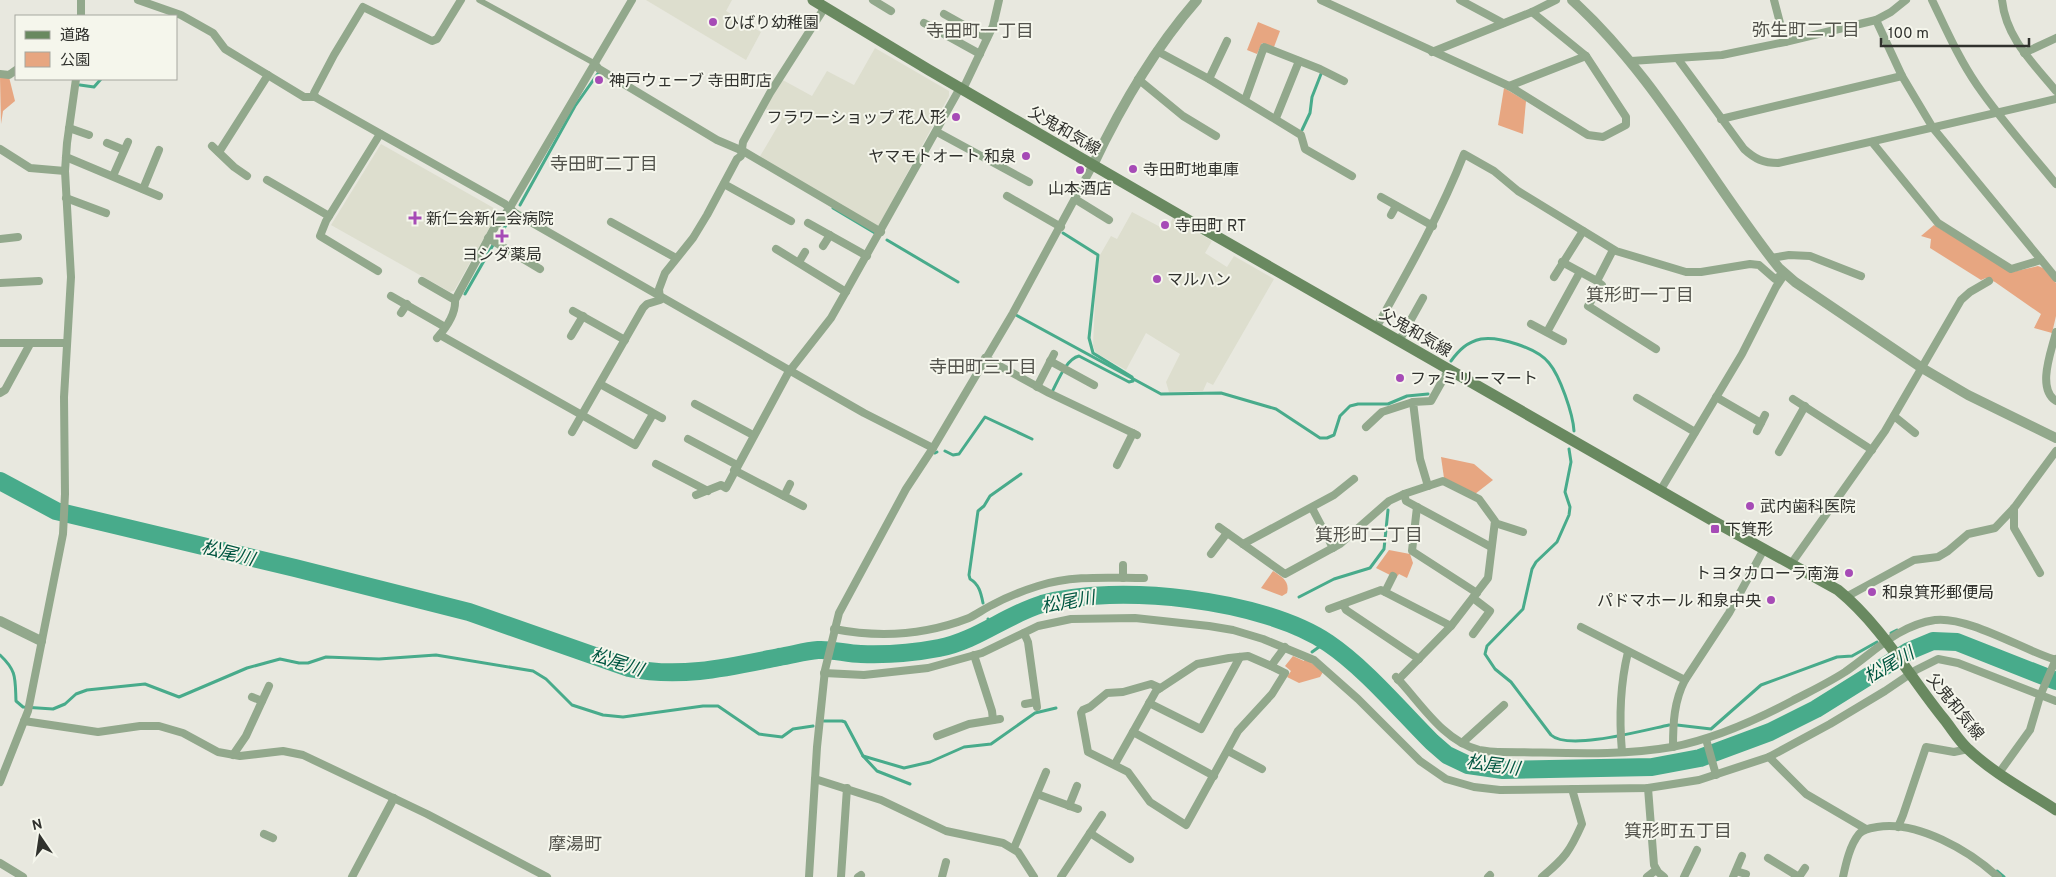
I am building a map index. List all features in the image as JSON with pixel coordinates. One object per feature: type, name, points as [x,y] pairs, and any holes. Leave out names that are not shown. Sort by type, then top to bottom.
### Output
[{"type":"main road","name":"父鬼和気線","points":[[813,0],[960,88],[1376,328],[1660,491],[1838,590],[1871,622],[1968,749],[1999,773],[2056,810]]},
{"type":"street","points":[[81,0],[81,15]]},
{"type":"street","points":[[138,0],[181,16],[213,33],[225,49],[304,97],[315,97],[505,204],[509,209],[660,294],[864,413],[933,448]]},
{"type":"street","points":[[357,0],[363,7],[432,41],[437,39],[461,0]]},
{"type":"street","points":[[479,0],[594,63],[599,69],[717,140],[881,232]]},
{"type":"street","points":[[632,0],[492,241],[455,300],[455,308],[438,336],[561,398],[582,415],[635,445],[653,414]]},
{"type":"street","points":[[873,0],[888,6]]},
{"type":"street","points":[[809,877],[824,671],[833,630],[839,613],[906,489],[933,448],[1012,313],[1060,227],[1138,78],[1178,22],[1197,0]]},
{"type":"street","points":[[1321,0],[1509,86],[1588,135],[1603,137],[1626,125],[1626,117],[1586,56],[1532,12]]},
{"type":"street","points":[[1460,0],[1504,23]]},
{"type":"street","points":[[1432,52],[1532,12],[1556,0]]},
{"type":"street","points":[[1572,0],[1597,22],[1631,61],[1771,258],[1785,273],[1803,288],[1922,368],[1968,395],[2056,438]]},
{"type":"street","points":[[1774,0],[1785,42]]},
{"type":"street","points":[[1631,61],[1722,56],[1876,20],[1892,12],[1906,0]]},
{"type":"street","points":[[1932,0],[1962,61],[1997,113],[2056,184]]},
{"type":"street","points":[[2002,0],[2006,21],[2011,34],[2024,53],[2056,91]]},
{"type":"street","points":[[696,495],[721,485],[726,488],[753,435],[791,370],[830,318],[846,292],[960,88],[965,85],[988,38],[1000,1]]},
{"type":"street","points":[[315,97],[314,93],[334,55],[363,7]]},
{"type":"street","points":[[572,432],[643,308],[647,304],[660,300],[660,289],[665,273],[693,238],[737,158],[742,153],[742,142],[770,93],[825,7]]},
{"type":"street","points":[[944,14],[988,38]]},
{"type":"street","points":[[1876,20],[1902,76],[1933,128],[2056,278]]},
{"type":"street","points":[[924,22],[980,54]]},
{"type":"street","points":[[2024,53],[2056,38]]},
{"type":"street","points":[[1210,80],[1227,41]]},
{"type":"street","points":[[1245,100],[1264,47],[1344,81]]},
{"type":"street","points":[[1157,51],[1276,118],[1301,135],[1305,149],[1352,176]]},
{"type":"street","points":[[1509,86],[1586,56]]},
{"type":"street","points":[[1678,59],[1744,149],[1755,159],[1766,163],[1778,164],[2056,99]]},
{"type":"street","points":[[1276,118],[1299,61]]},
{"type":"street","points":[[0,74],[9,75],[15,71]]},
{"type":"street","points":[[218,152],[240,110],[268,75]]},
{"type":"street","points":[[1721,119],[1902,76]]},
{"type":"street","points":[[1138,78],[1183,116],[1216,136]]},
{"type":"street","points":[[0,782],[28,708],[63,534],[65,494],[64,397],[71,277],[65,171],[76,80]]},
{"type":"street","points":[[69,128],[88,134]]},
{"type":"street","points":[[937,132],[1029,182]]},
{"type":"street","points":[[378,271],[337,241],[320,236],[329,216],[380,134]]},
{"type":"street","points":[[1872,142],[1938,223],[2012,269],[2040,260]]},
{"type":"street","points":[[107,143],[126,146],[113,176]]},
{"type":"street","points":[[212,146],[234,167],[248,176]]},
{"type":"street","points":[[0,149],[11,161],[30,168],[65,171]]},
{"type":"street","points":[[143,189],[160,150]]},
{"type":"street","points":[[986,159],[990,151]]},
{"type":"street","points":[[1376,328],[1433,226],[1464,154],[1494,171],[1518,191],[1613,250],[1686,272],[1702,272],[1750,264],[1759,265],[1775,279],[1785,273]]},
{"type":"street","points":[[66,157],[159,196]]},
{"type":"street","points":[[152,168],[160,172]]},
{"type":"street","points":[[267,180],[329,216]]},
{"type":"street","points":[[285,191],[290,182]]},
{"type":"street","points":[[724,184],[792,221]]},
{"type":"street","points":[[1007,196],[1060,227]]},
{"type":"street","points":[[1380,197],[1433,226]]},
{"type":"street","points":[[66,198],[106,213]]},
{"type":"street","points":[[1075,199],[1109,220]]},
{"type":"street","points":[[1391,215],[1396,206]]},
{"type":"street","points":[[611,222],[676,258]]},
{"type":"street","points":[[808,224],[867,256]]},
{"type":"street","points":[[1554,277],[1583,231]]},
{"type":"street","points":[[823,246],[830,235]]},
{"type":"street","points":[[0,238],[18,237]]},
{"type":"street","points":[[492,241],[540,269]]},
{"type":"street","points":[[776,250],[799,262],[846,292]]},
{"type":"street","points":[[1597,281],[1613,250]]},
{"type":"street","points":[[799,262],[805,252]]},
{"type":"street","points":[[364,262],[369,254]]},
{"type":"street","points":[[1771,258],[1789,255],[1810,256],[1862,276]]},
{"type":"street","points":[[1562,262],[1602,285],[1600,291],[1596,293],[1588,306],[1656,349]]},
{"type":"street","points":[[1547,332],[1580,272]]},
{"type":"street","points":[[1660,491],[1742,354],[1785,273]]},
{"type":"street","points":[[0,283],[39,280]]},
{"type":"street","points":[[422,280],[455,300]]},
{"type":"street","points":[[1790,564],[1872,450],[1894,416],[1961,300],[1989,281]]},
{"type":"street","points":[[391,296],[444,327]]},
{"type":"street","points":[[1399,341],[1423,298]]},
{"type":"street","points":[[401,313],[407,304]]},
{"type":"street","points":[[573,311],[625,340]]},
{"type":"street","points":[[1596,322],[1601,315]]},
{"type":"street","points":[[572,336],[583,316]]},
{"type":"street","points":[[1531,324],[1563,341]]},
{"type":"street","points":[[2056,332],[2045,379],[2047,390],[2056,401]]},
{"type":"street","points":[[1639,348],[1643,341]]},
{"type":"street","points":[[0,343],[67,343]]},
{"type":"street","points":[[0,393],[5,390],[30,344]]},
{"type":"street","points":[[1037,387],[1052,357],[1065,369],[1094,385]]},
{"type":"street","points":[[985,358],[1037,387],[1135,434],[1117,465]]},
{"type":"street","points":[[1366,427],[1382,412],[1413,402],[1431,401],[1449,369]]},
{"type":"street","points":[[1086,380],[1091,372]]},
{"type":"street","points":[[600,384],[662,418]]},
{"type":"street","points":[[1716,397],[1761,422]]},
{"type":"street","points":[[1638,398],[1695,432]]},
{"type":"street","points":[[1793,399],[1872,450]]},
{"type":"street","points":[[1413,402],[1420,459],[1428,486]]},
{"type":"street","points":[[695,404],[753,435]]},
{"type":"street","points":[[1780,452],[1805,406]]},
{"type":"street","points":[[1652,417],[1657,409]]},
{"type":"street","points":[[1757,430],[1765,415]]},
{"type":"street","points":[[1829,422],[1834,415]]},
{"type":"street","points":[[1894,416],[1915,433]]},
{"type":"street","points":[[1785,424],[1793,428]]},
{"type":"street","points":[[688,439],[803,506]]},
{"type":"street","points":[[1846,597],[1914,560],[1938,557],[1968,534],[1994,528],[2014,508],[2056,451]]},
{"type":"street","points":[[656,464],[708,491]]},
{"type":"street","points":[[1243,544],[1312,508],[1334,495],[1354,479]]},
{"type":"street","points":[[1219,527],[1285,574],[1333,548],[1389,501],[1443,481],[1479,500],[1495,523],[1523,532]]},
{"type":"street","points":[[784,496],[790,484]]},
{"type":"street","points":[[1404,494],[1406,501],[1491,547]]},
{"type":"street","points":[[1417,507],[1412,551],[1475,595],[1490,611],[1473,634]]},
{"type":"street","points":[[1312,508],[1333,548]]},
{"type":"street","points":[[2014,508],[2014,528],[2040,573]]},
{"type":"street","points":[[1495,523],[1488,578],[1451,626],[1419,659],[1397,678],[1444,730],[1462,743],[1479,750],[1498,752],[1622,752],[1673,747],[1706,740],[1740,727],[1843,673],[1912,625],[1936,620],[1955,620],[2055,660],[2041,694],[2030,730],[1999,773]]},
{"type":"street","points":[[1211,554],[1227,533]]},
{"type":"street","points":[[1673,747],[1673,715],[1685,680],[1729,613],[1764,549]]},
{"type":"street","points":[[1123,565],[1123,578]]},
{"type":"street","points":[[1385,592],[1393,576]]},
{"type":"street","points":[[833,630],[862,635],[899,635],[920,632],[970,617],[1013,594],[1040,586],[1082,577],[1144,578]]},
{"type":"street","points":[[1329,609],[1381,590],[1451,626]]},
{"type":"street","points":[[1343,604],[1346,610],[1419,659]]},
{"type":"street","points":[[824,671],[864,675],[928,668],[974,655],[1038,626],[1071,619],[1135,618],[1176,621],[1233,630],[1285,647],[1314,660],[1326,669],[1420,761],[1446,779],[1474,787],[1500,790],[1648,788],[1699,780],[1715,773],[1769,757],[1830,724],[1909,672],[1938,659],[1949,660],[2056,701]]},
{"type":"street","points":[[0,621],[41,641]]},
{"type":"street","points":[[1581,627],[1685,680]]},
{"type":"street","points":[[1024,633],[1028,642],[1037,704],[1025,704]]},
{"type":"street","points":[[1271,666],[1285,647]]},
{"type":"street","points":[[1622,752],[1620,736],[1622,676],[1628,652]]},
{"type":"street","points":[[937,736],[969,724],[997,720],[992,711],[974,655]]},
{"type":"street","points":[[1115,764],[1156,691],[1198,664],[1248,656],[1285,673],[1272,694],[1238,731],[1186,824],[1150,802],[1128,772],[1088,752],[1081,713],[1083,710],[1090,707],[1107,693],[1123,692],[1151,684],[1160,688]]},
{"type":"street","points":[[1149,703],[1201,729],[1240,657]]},
{"type":"street","points":[[975,688],[984,685]]},
{"type":"street","points":[[233,755],[246,736],[269,686]]},
{"type":"street","points":[[252,698],[262,701]]},
{"type":"street","points":[[1462,743],[1504,706]]},
{"type":"street","points":[[24,721],[98,732],[140,726],[159,726],[183,733],[218,752],[233,755],[261,755],[283,751],[303,755],[394,798],[547,877]]},
{"type":"street","points":[[1133,732],[1214,776]]},
{"type":"street","points":[[1706,740],[1715,773]]},
{"type":"street","points":[[1898,827],[1904,815],[1926,747],[1954,752],[1968,749]]},
{"type":"street","points":[[1228,751],[1262,769]]},
{"type":"street","points":[[1769,757],[1806,794],[1866,829]]},
{"type":"street","points":[[1014,848],[1046,772]]},
{"type":"street","points":[[815,779],[881,800],[946,831],[980,837],[1014,848],[1034,877]]},
{"type":"street","points":[[1069,806],[1077,786]]},
{"type":"street","points":[[841,877],[847,788]]},
{"type":"street","points":[[1648,788],[1656,870],[1664,877]]},
{"type":"street","points":[[1542,877],[1563,860],[1582,824],[1572,789]]},
{"type":"street","points":[[1038,794],[1078,809]]},
{"type":"street","points":[[352,877],[394,798]]},
{"type":"street","points":[[1061,877],[1102,815]]},
{"type":"street","points":[[1843,877],[1851,850],[1859,834],[1866,829],[1883,826],[1923,832],[1938,838],[1985,865],[1998,877]]},
{"type":"street","points":[[1090,833],[1130,858]]},
{"type":"street","points":[[264,834],[273,838]]},
{"type":"street","points":[[1684,877],[1696,850]]},
{"type":"street","points":[[1742,856],[1735,874],[1746,874]]},
{"type":"street","points":[[1768,858],[1799,877],[1805,868]]},
{"type":"street","points":[[942,877],[946,862]]},
{"type":"street","points":[[0,863],[23,877]]},
{"type":"street","points":[[1647,877],[1656,870]]},
{"type":"shaded area","name":"ひばり幼稚園","points":[[646,0],[732,0],[726,11],[761,32],[746,60]]},
{"type":"shaded area","points":[[875,48],[949,91],[949,96],[878,227],[759,158],[782,119],[764,108],[781,79],[812,96],[827,71],[854,85]]},
{"type":"shaded area","name":"新仁会新仁会病院","points":[[381,144],[499,211],[454,291],[450,292],[331,225]]},
{"type":"shaded area","points":[[1132,212],[1166,230],[1173,218],[1212,241],[1205,253],[1227,267],[1234,256],[1274,279],[1213,385],[1207,382],[1203,391],[1169,392],[1166,382],[1180,354],[1146,333],[1126,370],[1096,353],[1093,346],[1096,278],[1100,255],[1111,236],[1117,239]]},
{"type":"green space","points":[[1258,22],[1280,31],[1274,47],[1262,43],[1257,54],[1247,50]]},
{"type":"green space","points":[[0,77],[9,77],[15,101],[3,111],[1,124]]},
{"type":"green space","points":[[1504,88],[1526,101],[1523,134],[1498,125]]},
{"type":"green space","points":[[1934,225],[2012,272],[2038,266],[2043,268],[2056,283],[2056,316],[2052,333],[2034,328],[2041,314],[1995,282],[1986,278],[1981,280],[1930,248],[1931,239],[1921,236]]},
{"type":"green space","points":[[1441,457],[1474,464],[1493,480],[1475,494],[1444,478]]},
{"type":"green space","points":[[1389,550],[1410,554],[1413,563],[1407,578],[1399,574],[1396,578],[1376,568]]},
{"type":"green space","points":[[1273,571],[1286,582],[1287,593],[1282,596],[1261,588]]},
{"type":"green space","points":[[1293,656],[1304,661],[1305,658],[1323,672],[1320,677],[1299,683],[1287,677],[1291,671],[1285,666]]},
{"type":"waterway","points":[[520,205],[575,106],[600,73]]},
{"type":"waterway","points":[[1302,130],[1310,113],[1312,97],[1321,74]]},
{"type":"waterway","points":[[80,85],[94,87],[100,80]]},
{"type":"waterway","points":[[833,208],[875,233]]},
{"type":"waterway","points":[[512,216],[522,221]]},
{"type":"waterway","points":[[465,294],[497,238],[509,221],[520,220]]},
{"type":"waterway","points":[[1063,233],[1098,255],[1089,338],[1093,353],[1132,377],[1133,380]]},
{"type":"waterway","points":[[887,240],[958,282]]},
{"type":"waterway","points":[[1016,315],[1161,394],[1221,393],[1276,409],[1320,438],[1334,435],[1340,416],[1350,406],[1358,404],[1388,404],[1407,396],[1428,394]]},
{"type":"waterway","points":[[1451,361],[1464,347],[1481,339],[1507,341],[1536,352],[1549,363],[1557,377],[1569,405],[1574,431]]},
{"type":"waterway","points":[[1052,392],[1066,366],[1070,361],[1079,356],[1129,382],[1133,381]]},
{"type":"waterway","points":[[945,451],[953,455],[959,454],[985,417],[1032,439]]},
{"type":"waterway","points":[[1569,449],[1571,462],[1565,492],[1570,507],[1569,515],[1557,542],[1536,562],[1532,569],[1523,609],[1487,646],[1485,654],[1495,669],[1511,682],[1551,735],[1560,739],[1573,741],[1607,738],[1669,725]]},
{"type":"waterway","points":[[983,603],[979,589],[976,583],[970,579],[969,575],[978,511],[984,506],[990,496],[1021,474]]},
{"type":"waterway","name":"松尾川","points":[[0,481],[56,511],[469,612],[629,668],[648,671],[686,672],[705,670],[818,650],[856,654],[929,650],[966,640],[1042,604],[1073,598],[1109,595],[1148,596],[1189,599],[1229,606],[1266,615],[1300,628],[1328,643],[1369,677],[1447,755],[1468,765],[1503,770],[1652,767],[1700,758],[1770,732],[1816,709],[1909,651],[1933,641],[1957,642],[2056,681]]},
{"type":"waterway","points":[[1299,597],[1334,579],[1370,568],[1384,549],[1388,510]]},
{"type":"waterway","points":[[988,619],[991,628]]},
{"type":"waterway","points":[[1891,633],[1897,630]]},
{"type":"waterway","points":[[1312,652],[1326,642]]},
{"type":"waterway","points":[[1677,725],[1711,729],[1761,685],[1837,657],[1852,656],[1877,642]]},
{"type":"waterway","points":[[0,655],[10,666],[14,675],[16,701],[23,707],[53,709],[65,704],[76,694],[87,690],[145,684],[179,697],[247,668],[280,659],[308,663],[326,657],[379,659],[436,655],[533,671],[546,679],[572,705],[603,715],[623,717],[703,706],[718,706],[759,734],[782,737],[793,729],[813,726]]},
{"type":"waterway","points":[[863,756],[904,768],[930,762],[964,747],[991,744],[1035,713],[1056,708]]},
{"type":"waterway","points":[[824,721],[845,722],[863,756],[877,771],[910,784]]},
{"type":"waterway","points":[[1997,871],[2004,877]]},
{"type":"place","name":"ひばり幼稚園","points":[[713,22]]},
{"type":"place","name":"神戸ウェーブ 寺田町店","points":[[599,80]]},
{"type":"place","name":"フラワーショップ 花人形","points":[[956,117]]},
{"type":"place","name":"ヤマモトオート 和泉","points":[[1026,156]]},
{"type":"place","name":"寺田町地車庫","points":[[1133,169]]},
{"type":"place","name":"山本酒店","points":[[1080,170]]},
{"type":"place","name":"新仁会新仁会病院","points":[[415,218]]},
{"type":"place","name":"寺田町 RT","points":[[1165,225]]},
{"type":"place","name":"ヨシダ薬局","points":[[502,236]]},
{"type":"place","name":"マルハン","points":[[1157,279]]},
{"type":"place","name":"ファミリーマート","points":[[1400,378]]},
{"type":"place","name":"武内歯科医院","points":[[1750,506]]},
{"type":"place","name":"下箕形","points":[[1715,529]]},
{"type":"place","name":"トヨタカローラ南海","points":[[1849,573]]},
{"type":"place","name":"和泉箕形郵便局","points":[[1872,592]]},
{"type":"place","name":"パドマホール 和泉中央","points":[[1771,600]]},
{"type":"district","name":"弥生町二丁目","points":[[1806,30]]},
{"type":"district","name":"寺田町一丁目","points":[[980,31]]},
{"type":"district","name":"寺田町二丁目","points":[[604,164]]},
{"type":"district","name":"箕形町一丁目","points":[[1640,295]]},
{"type":"district","name":"寺田町三丁目","points":[[983,367]]},
{"type":"district","name":"箕形町二丁目","points":[[1369,535]]},
{"type":"district","name":"箕形町五丁目","points":[[1678,831]]},
{"type":"district","name":"摩湯町","points":[[575,844]]}]
